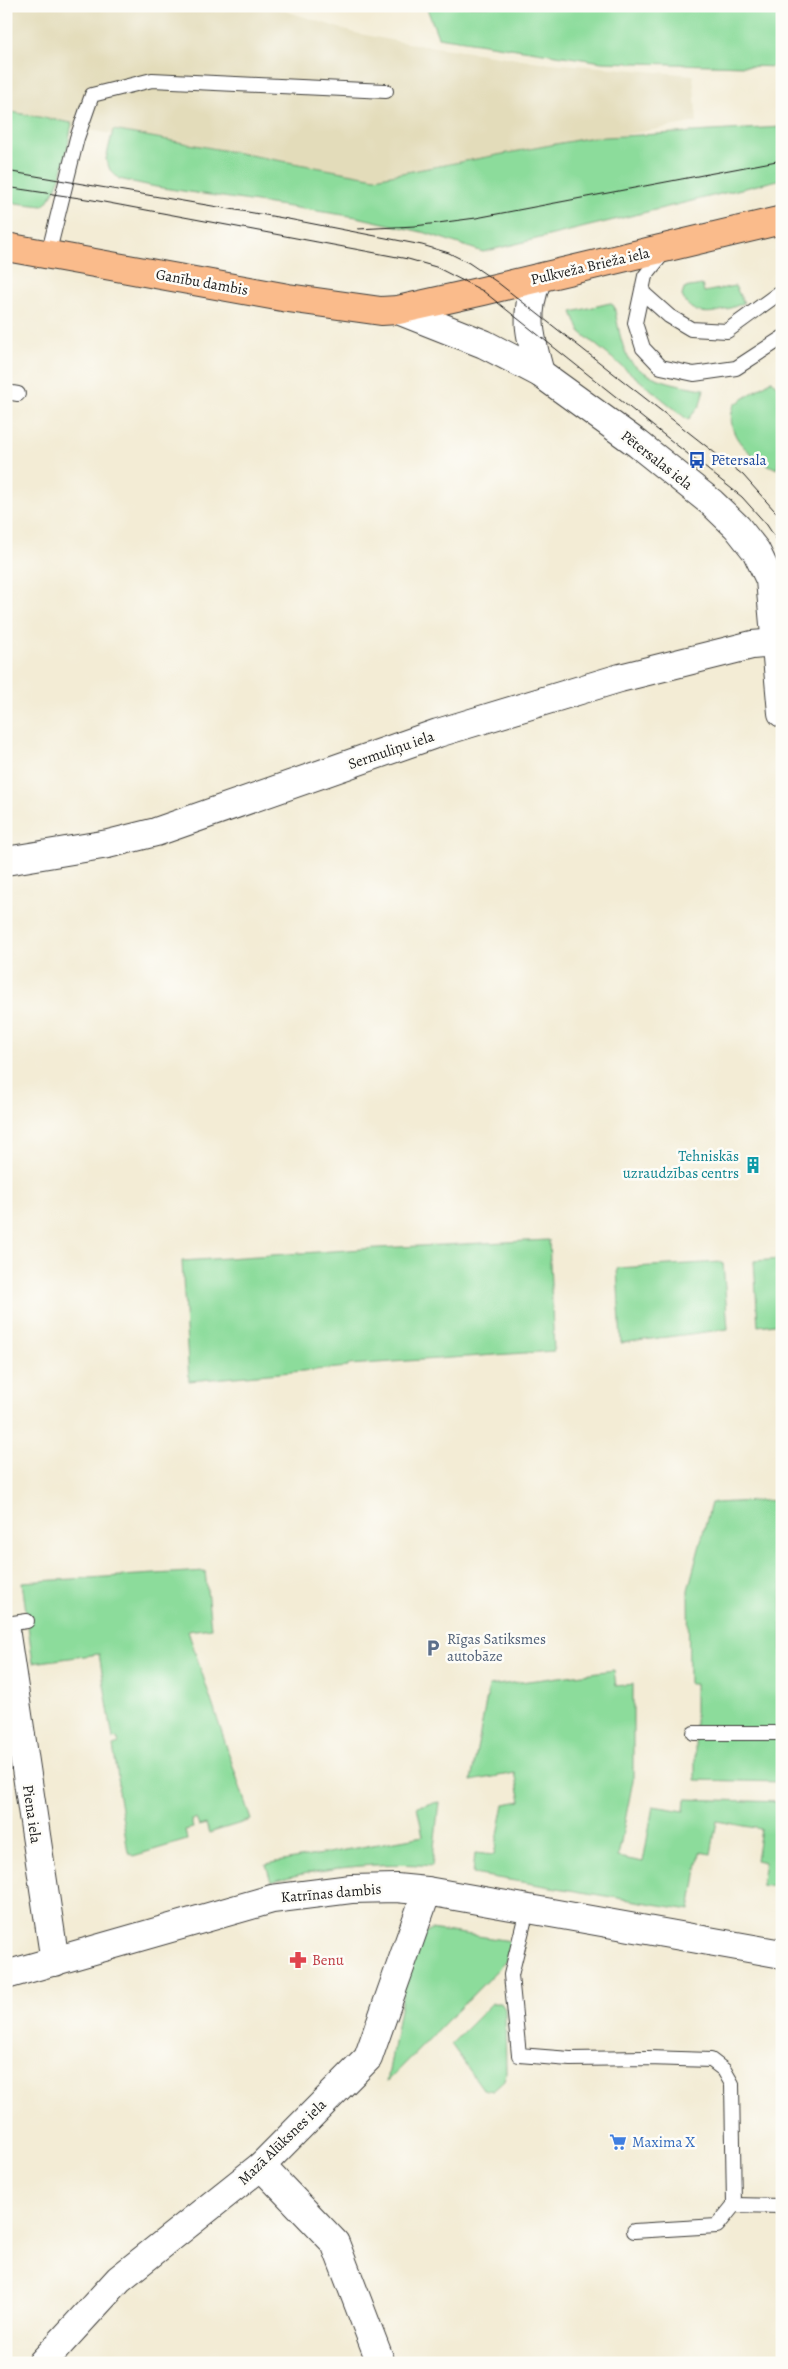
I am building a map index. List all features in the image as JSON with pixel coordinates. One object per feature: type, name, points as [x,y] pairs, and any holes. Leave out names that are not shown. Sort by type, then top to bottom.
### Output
[{"type":"main road","name":"Pulkveža Brieža iela","points":[[398,310],[782,220]]},
{"type":"main road","name":"Ganību dambis","points":[[6,247],[340,306],[381,312],[398,310]]},
{"type":"street","points":[[538,278],[532,292],[528,327],[540,372]]},
{"type":"street","name":"Pētersalas iela","points":[[398,310],[484,344],[540,372],[633,440],[712,503],[737,527],[776,579],[777,643],[782,713]]},
{"type":"street","name":"Sermuliņu iela","points":[[6,861],[108,844],[156,832],[438,733],[620,678],[752,645],[777,643]]},
{"type":"street","name":"Piena iela","points":[[17,1628],[8,1666],[54,1962]]},
{"type":"street","name":"Katrīnas dambis","points":[[6,1975],[272,1899],[350,1889],[396,1888],[427,1891],[782,1954]]},
{"type":"street","name":"Mazā Alūksnes iela","points":[[42,2363],[119,2280],[261,2166],[368,2058],[427,1891]]},
{"type":"street","points":[[261,2166],[335,2244],[381,2363]]},
{"type":"lane","points":[[48,254],[77,138],[92,95],[152,80],[386,92]]},
{"type":"lane","points":[[668,248],[645,276],[635,323],[643,348],[661,367],[694,374],[736,368],[782,338]]},
{"type":"lane","points":[[642,292],[669,316],[691,329],[727,330],[782,291]]},
{"type":"lane","points":[[6,1624],[17,1628]]},
{"type":"lane","points":[[694,1733],[782,1733]]},
{"type":"lane","points":[[527,1910],[511,1974],[519,2055],[570,2059],[648,2058],[711,2060],[724,2070],[732,2084],[734,2205],[718,2226],[634,2231]]},
{"type":"lane","points":[[734,2205],[782,2206]]},
{"type":"shaded area","points":[[6,6],[270,6],[355,33],[401,42],[540,62],[693,75],[697,122],[377,179],[6,116]]},
{"type":"green space","points":[[426,6],[782,6],[782,67],[602,62],[438,37]]},
{"type":"green space","points":[[6,111],[72,123],[60,178],[50,198],[43,206],[6,202]]},
{"type":"green space","points":[[782,127],[782,179],[483,252],[426,233],[357,217],[156,187],[119,179],[110,170],[106,159],[113,130],[375,178],[588,138]]},
{"type":"green space","points":[[702,285],[704,292],[735,286],[744,303],[710,313],[694,310],[682,296],[684,288]]},
{"type":"green space","points":[[610,303],[614,306],[621,340],[626,353],[635,366],[643,372],[663,380],[704,389],[700,405],[688,420],[580,332],[572,312]]},
{"type":"green space","points":[[772,380],[782,392],[782,439],[777,469],[758,459],[742,444],[732,427],[731,416],[734,405]]},
{"type":"green space","points":[[549,1240],[554,1351],[348,1365],[348,1367],[189,1381],[182,1261],[378,1248]]},
{"type":"green space","points":[[782,1259],[782,1323],[758,1326],[754,1261]]},
{"type":"green space","points":[[723,1262],[728,1329],[621,1343],[617,1268]]},
{"type":"green space","points":[[782,1500],[782,1782],[695,1780],[695,1684],[689,1684],[688,1590],[711,1503]]},
{"type":"green space","points":[[205,1571],[211,1628],[188,1631],[251,1820],[209,1833],[206,1824],[199,1826],[196,1819],[191,1820],[193,1828],[185,1830],[187,1840],[133,1856],[128,1852],[118,1791],[119,1784],[113,1746],[119,1744],[117,1738],[113,1739],[99,1654],[33,1663],[22,1582]]},
{"type":"green space","points":[[614,1670],[616,1686],[633,1684],[633,1780],[618,1857],[643,1862],[653,1806],[684,1811],[685,1799],[782,1802],[782,1888],[761,1885],[765,1862],[756,1860],[761,1829],[717,1821],[711,1854],[700,1852],[690,1910],[473,1874],[475,1853],[494,1855],[504,1804],[521,1801],[515,1773],[471,1781],[489,1686]]},
{"type":"green space","points":[[439,1802],[432,1866],[393,1864],[329,1869],[271,1882],[266,1864],[423,1836],[417,1806]]},
{"type":"green space","points":[[431,1929],[511,1941],[506,1961],[387,2082],[409,1958],[422,1935]]},
{"type":"green space","points":[[492,2003],[501,2003],[505,2009],[506,2074],[503,2082],[493,2091],[483,2089],[451,2044]]},
{"type":"tram line","points":[[358,229],[415,226],[476,218],[782,160]]},
{"type":"tram line","points":[[6,171],[283,218],[422,245],[449,253],[469,263],[497,282],[743,475],[782,519]]},
{"type":"tram line","points":[[6,187],[93,200],[408,259],[436,267],[483,291],[742,497],[767,525],[782,548]]},
{"type":"place","name":"Pētersala","points":[[697,460]]},
{"type":"place","name":"Tehniskās uzraudzības centrs","points":[[753,1165]]},
{"type":"place","name":"Rīgas Satiksmes autobāze","points":[[433,1648]]},
{"type":"place","name":"Benu","points":[[298,1960]]},
{"type":"place","name":"Maxima X","points":[[618,2142]]}]
